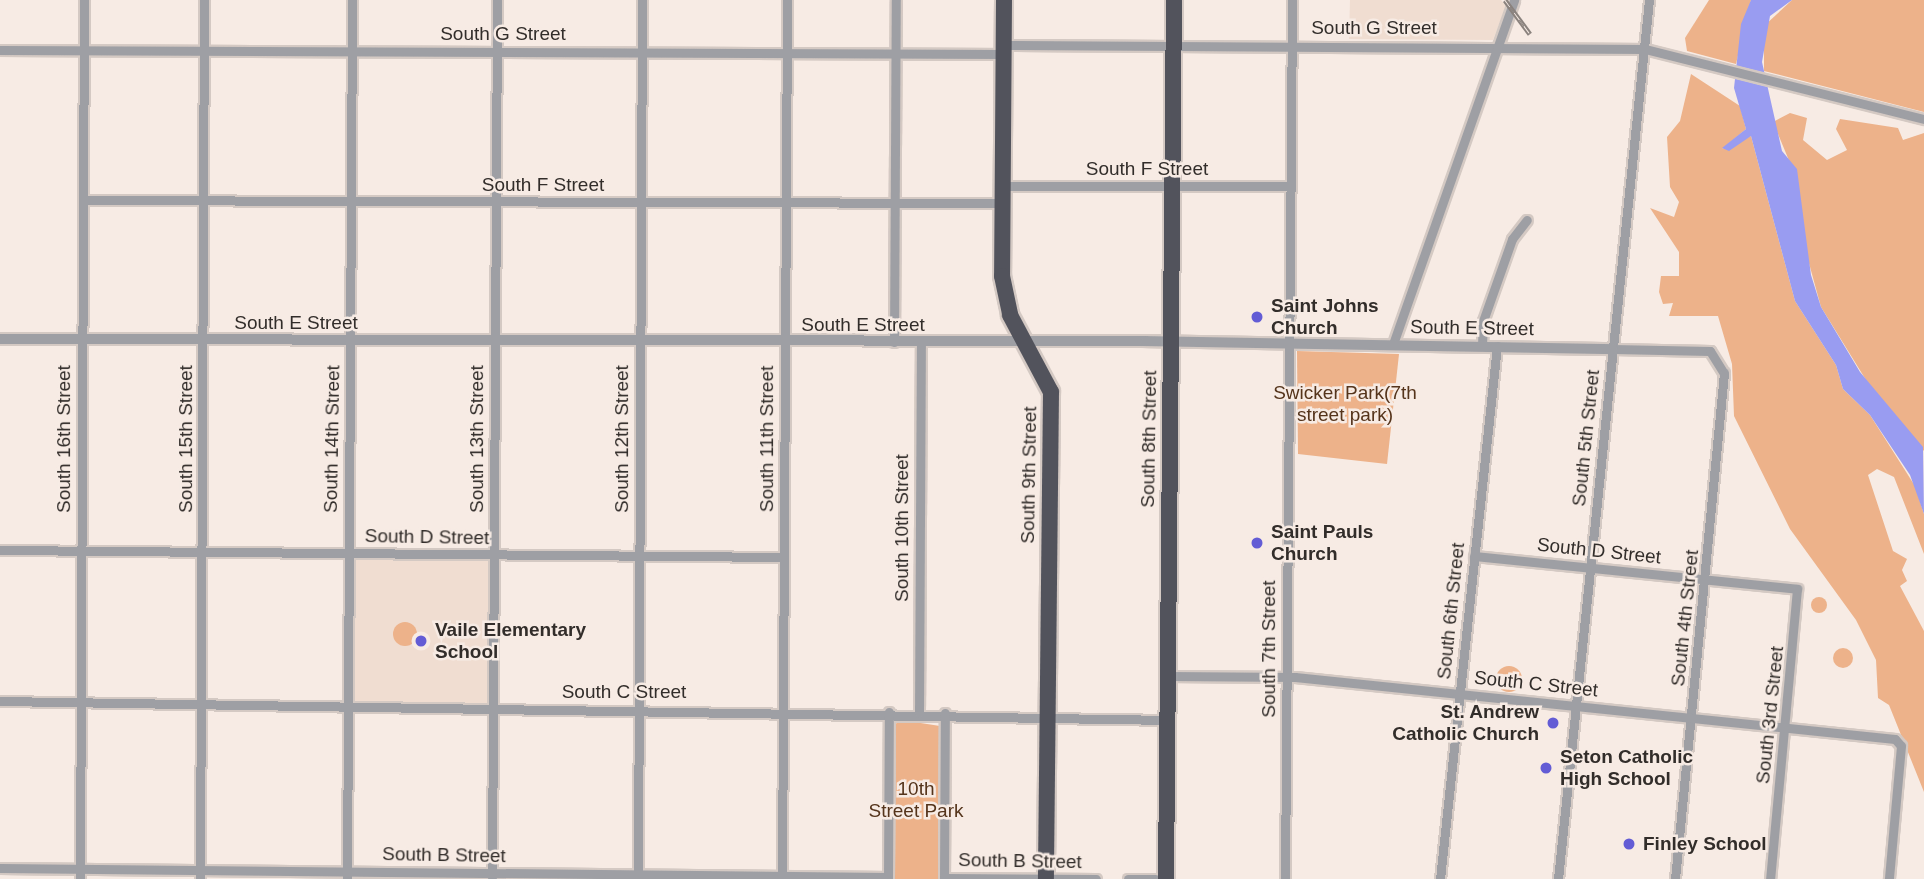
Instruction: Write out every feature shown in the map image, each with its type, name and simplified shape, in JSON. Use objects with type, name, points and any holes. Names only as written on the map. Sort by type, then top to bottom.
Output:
[{"type":"highway","name":"South 9th Street","points":[[1004,0],[1004,290],[1051,392],[1046,879]]},
{"type":"highway","name":"South 8th Street","points":[[1166,879],[1174,0]]},
{"type":"street","name":"South 16th Street","points":[[80,874],[84,0]]},
{"type":"street","name":"South 15th Street","points":[[200,875],[204,0]]},
{"type":"street","name":"South 14th Street","points":[[347,875],[352,0]]},
{"type":"street","name":"South 13th Street","points":[[492,876],[497,0]]},
{"type":"street","name":"South 12th Street","points":[[638,877],[642,0]]},
{"type":"street","name":"South 11th Street","points":[[782,877],[787,0]]},
{"type":"street","points":[[894,342],[896,0]]},
{"type":"street","name":"South 7th Street","points":[[1285,879],[1292,0]]},
{"type":"street","points":[[1393,344],[1514,0]]},
{"type":"street","name":"South 5th Street","points":[[1558,879],[1649,0]]},
{"type":"street","name":"South G Street","points":[[0,51],[895,52],[1292,45],[1645,49],[1924,119]]},
{"type":"street","name":"South F Street","points":[[1004,186],[1290,186]]},
{"type":"street","name":"South F Street","points":[[83,200],[1004,204]]},
{"type":"street","points":[[1482,345],[1483,321],[1512,239],[1527,220]]},
{"type":"street","name":"South E Street","points":[[0,339],[1482,345],[1710,351],[1721,360]]},
{"type":"street","name":"South 10th Street","points":[[919,713],[921,343]]},
{"type":"street","name":"South 6th Street","points":[[1440,879],[1497,346]]},
{"type":"street","name":"South 4th Street","points":[[1675,879],[1725,394],[1721,360]]},
{"type":"street","name":"South D Street","points":[[0,550],[783,557]]},
{"type":"street","name":"South D Street","points":[[1474,556],[1763,584]]},
{"type":"street","name":"South 3rd Street","points":[[1763,584],[1800,594],[1770,879]]},
{"type":"street","name":"South C Street","points":[[1168,676],[1287,677],[1787,727],[1899,742],[1889,879]]},
{"type":"street","name":"South C Street","points":[[0,701],[783,710],[1167,719]]},
{"type":"street","points":[[888,878],[889,712]]},
{"type":"street","points":[[944,878],[945,713]]},
{"type":"street","name":"South B Street","points":[[0,868],[80,874],[200,875],[273,871],[347,875],[563,874],[888,878]]},
{"type":"street","name":"South B Street","points":[[944,878],[1096,879]]},
{"type":"street","points":[[1128,879],[1155,879]]},
{"type":"shaded area","points":[[1350,0],[1501,0],[1506,6],[1493,40],[1349,39]]},
{"type":"shaded area","name":"Vaile Elementary School","points":[[349,553],[494,556],[491,709],[346,706]]},
{"type":"green space","points":[[1709,0],[1751,0],[1736,64],[1687,51],[1685,38]]},
{"type":"green space","points":[[1792,0],[1924,0],[1924,112],[1764,71],[1764,26]]},
{"type":"green space","points":[[1691,74],[1740,106],[1746,129],[1722,149],[1751,136],[1795,301],[1836,365],[1843,389],[1870,415],[1915,486],[1924,514],[1924,554],[1894,477],[1877,469],[1868,475],[1893,551],[1907,559],[1902,570],[1907,581],[1900,586],[1924,631],[1924,792],[1889,705],[1878,698],[1876,660],[1856,620],[1790,529],[1734,416],[1732,364],[1718,316],[1669,316],[1673,303],[1663,304],[1659,292],[1661,276],[1679,276],[1679,252],[1650,208],[1674,217],[1679,202],[1670,187],[1667,137],[1680,121]]},
{"type":"green space","points":[[1790,113],[1807,118],[1803,140],[1827,160],[1847,150],[1836,129],[1840,119],[1898,128],[1903,140],[1924,133],[1924,451],[1874,393],[1821,307],[1804,245],[1795,175],[1773,122]]},
{"type":"green space","name":"Swicker Park(7th street park)","points":[[1297,351],[1399,354],[1387,464],[1298,454]]},
{"type":"green space","points":[[1819,597],[1825,599],[1825,611],[1819,613],[1813,611],[1811,605],[1813,599]]},
{"type":"green space","points":[[405,622],[413,626],[417,634],[413,642],[405,646],[397,642],[393,634],[397,626]]},
{"type":"green space","points":[[1843,648],[1850,651],[1853,658],[1850,665],[1843,668],[1836,665],[1833,658],[1836,651]]},
{"type":"green space","points":[[1509,666],[1518,670],[1522,679],[1518,688],[1509,692],[1500,688],[1496,679],[1500,670]]},
{"type":"green space","name":"10th Street Park","points":[[901,720],[940,726],[940,879],[893,879],[894,725]]},
{"type":"water","points":[[1751,0],[1792,0],[1770,16],[1762,62],[1782,151],[1797,169],[1811,275],[1821,307],[1860,372],[1923,447],[1924,514],[1910,475],[1870,415],[1843,389],[1836,365],[1795,301],[1751,136],[1729,151],[1722,148],[1746,129],[1734,88],[1741,24]]},
{"type":"railway","points":[[1505,0],[1530,34]]},
{"type":"place","name":"Saint Johns Church","points":[[1257,317]]},
{"type":"place","name":"Saint Pauls Church","points":[[1257,543]]},
{"type":"place","name":"Vaile Elementary School","points":[[421,641]]},
{"type":"place","name":"St. Andrew Catholic Church","points":[[1553,723]]},
{"type":"place","name":"Seton Catholic High School","points":[[1546,768]]},
{"type":"place","name":"Finley School","points":[[1629,844]]}]
